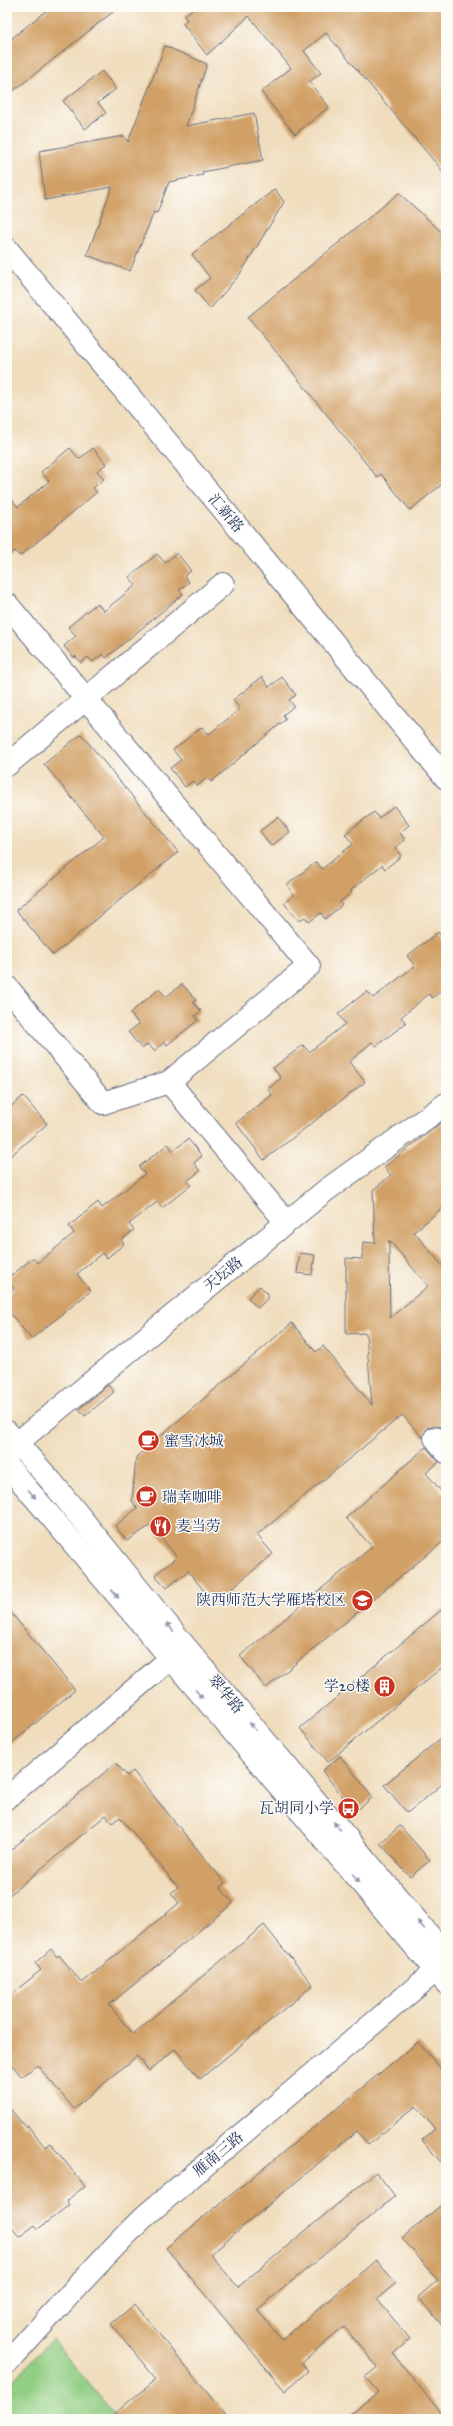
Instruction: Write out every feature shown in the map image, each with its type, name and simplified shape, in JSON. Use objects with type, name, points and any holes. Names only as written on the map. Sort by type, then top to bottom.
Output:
[{"type":"street","name":"汇新路","points":[[7,249],[446,778]]},
{"type":"street","points":[[7,765],[223,584]]},
{"type":"street","points":[[7,604],[309,966],[169,1082],[103,1103],[7,987]]},
{"type":"street","points":[[169,1082],[286,1222]]},
{"type":"street","name":"天坛路","points":[[10,1443],[325,1191],[446,1104]]},
{"type":"street","name":"翠华路","points":[[10,1443],[51,1481],[443,1968]]},
{"type":"street","name":"翠华路","points":[[7,1464],[170,1659],[443,1968]]},
{"type":"street","points":[[7,1798],[170,1659]]},
{"type":"street","name":"雁南三路","points":[[7,2363],[80,2286],[111,2249],[146,2215],[443,1968]]},
{"type":"green space","points":[[52,2339],[118,2419],[7,2419],[7,2388]]},
{"type":"building","points":[[51,7],[119,7],[7,96],[7,42]]},
{"type":"building","points":[[195,7],[446,7],[446,175],[326,33],[304,51],[321,73],[309,82],[329,107],[295,134],[261,92],[291,68],[249,16],[207,55],[183,24],[187,20],[184,16]]},
{"type":"building","points":[[165,46],[207,64],[186,126],[254,113],[263,160],[202,172],[203,175],[169,182],[157,213],[154,212],[130,271],[87,255],[112,187],[45,200],[39,151],[124,136],[128,142]]},
{"type":"building","points":[[102,71],[116,89],[98,103],[106,113],[85,129],[63,101]]},
{"type":"building","points":[[275,189],[284,202],[240,274],[210,309],[195,290],[210,278],[192,254]]},
{"type":"building","points":[[399,193],[446,236],[446,481],[410,510],[381,474],[377,477],[248,317]]},
{"type":"building","points":[[70,448],[79,459],[93,448],[106,464],[97,471],[104,479],[93,488],[97,492],[20,556],[15,551],[7,558],[7,494],[18,507],[49,481],[41,472]]},
{"type":"building","points":[[177,553],[191,571],[184,576],[189,582],[179,590],[183,594],[106,658],[103,654],[92,662],[88,657],[81,663],[75,656],[74,658],[64,646],[76,636],[68,627],[97,603],[104,611],[136,585],[129,577],[157,554],[165,563]]},
{"type":"building","points":[[262,677],[269,687],[282,677],[296,695],[289,700],[294,706],[283,715],[286,719],[211,782],[207,778],[197,786],[193,781],[185,787],[170,768],[181,760],[173,750],[202,727],[209,734],[240,709],[233,700]]},
{"type":"building","points":[[81,734],[178,852],[53,955],[16,910],[104,837],[44,764]]},
{"type":"building","points":[[394,806],[409,825],[400,833],[405,840],[395,848],[401,856],[385,869],[382,865],[351,890],[352,892],[340,902],[342,905],[325,919],[321,913],[309,922],[305,917],[299,921],[284,903],[294,895],[287,885],[316,862],[322,869],[353,844],[345,834],[374,812],[379,818]]},
{"type":"building","points":[[278,817],[290,832],[271,846],[260,831]]},
{"type":"building","points":[[438,932],[446,942],[446,987],[432,998],[429,994],[401,1017],[406,1023],[376,1046],[372,1042],[349,1062],[365,1082],[264,1160],[236,1123],[272,1095],[268,1089],[281,1078],[273,1068],[303,1045],[309,1052],[345,1024],[338,1014],[367,991],[373,998],[415,966],[407,956]]},
{"type":"building","points":[[182,984],[196,1000],[193,1002],[201,1011],[195,1016],[198,1020],[167,1045],[165,1042],[154,1051],[148,1044],[142,1049],[128,1032],[139,1024],[130,1013],[159,989],[166,997]]},
{"type":"building","points":[[23,1096],[47,1124],[7,1159],[7,1110]]},
{"type":"building","points":[[446,1119],[446,1205],[414,1232],[446,1270],[446,1432],[440,1427],[433,1426],[427,1428],[423,1438],[402,1415],[257,1535],[273,1554],[214,1603],[188,1571],[167,1588],[155,1575],[177,1557],[151,1525],[127,1541],[115,1526],[137,1508],[132,1501],[136,1457],[292,1323],[316,1352],[323,1346],[372,1405],[366,1333],[346,1334],[346,1258],[362,1259],[363,1242],[375,1243],[373,1190],[391,1175],[384,1167]],"holes":[[[389,1240],[428,1286],[390,1318]]]},
{"type":"building","points":[[188,1139],[202,1156],[194,1163],[200,1171],[187,1181],[191,1185],[162,1208],[157,1202],[129,1224],[134,1230],[121,1240],[124,1244],[107,1258],[102,1253],[77,1274],[91,1291],[31,1339],[7,1309],[7,1295],[14,1289],[7,1279],[33,1258],[38,1263],[74,1233],[69,1226],[98,1202],[102,1208],[145,1174],[139,1167],[168,1144],[173,1151]]},
{"type":"building","points":[[300,1253],[315,1255],[312,1275],[297,1273]]},
{"type":"building","points":[[260,1286],[267,1293],[267,1299],[258,1308],[248,1298]]},
{"type":"building","points":[[108,1385],[114,1392],[85,1416],[79,1409]]},
{"type":"building","points":[[426,1447],[439,1462],[426,1473],[446,1497],[446,1539],[266,1688],[240,1656],[372,1547],[346,1518]]},
{"type":"building","name":"学20楼","points":[[446,1606],[446,1664],[328,1762],[300,1728]]},
{"type":"building","points":[[7,1608],[75,1690],[7,1747]]},
{"type":"building","points":[[446,1734],[446,1781],[407,1813],[384,1785]]},
{"type":"building","points":[[340,1756],[373,1797],[355,1812],[322,1771]]},
{"type":"building","points":[[116,1763],[127,1776],[133,1771],[225,1883],[220,1887],[233,1903],[109,2005],[133,2034],[264,1925],[313,1985],[200,2079],[175,2049],[149,2071],[137,2056],[74,2109],[37,2065],[22,2077],[7,2059],[7,1998],[41,1970],[35,1963],[51,1949],[57,1957],[59,1955],[82,1983],[179,1903],[171,1893],[178,1887],[120,1817],[112,1823],[106,1815],[7,1897],[7,1853]]},
{"type":"building","points":[[400,1826],[430,1860],[410,1877],[380,1843]]},
{"type":"building","points":[[418,2042],[446,2075],[446,2168],[422,2140],[435,2129],[416,2106],[368,2145],[357,2131],[210,2254],[238,2287],[376,2172],[395,2196],[257,2310],[282,2340],[376,2260],[396,2283],[377,2299],[410,2339],[393,2354],[446,2419],[344,2419],[378,2392],[365,2377],[378,2367],[344,2327],[302,2363],[308,2371],[285,2391],[166,2248]]},
{"type":"building","points":[[7,2105],[25,2127],[27,2125],[45,2147],[50,2143],[85,2186],[66,2201],[69,2205],[38,2229],[35,2225],[19,2237],[7,2221]]},
{"type":"building","points":[[446,2201],[446,2330],[418,2297],[438,2280],[402,2238]]},
{"type":"building","points":[[135,2304],[229,2419],[108,2419],[156,2379],[111,2324]]},
{"type":"place","name":"蜜雪冰城","points":[[148,1441]]},
{"type":"place","name":"瑞幸咖啡","points":[[146,1497]]},
{"type":"place","name":"麦当劳","points":[[160,1526]]},
{"type":"place","name":"陕西师范大学雁塔校区","points":[[362,1600]]},
{"type":"place","name":"学20楼","points":[[385,1686]]},
{"type":"place","name":"瓦胡同小学","points":[[349,1808]]}]
